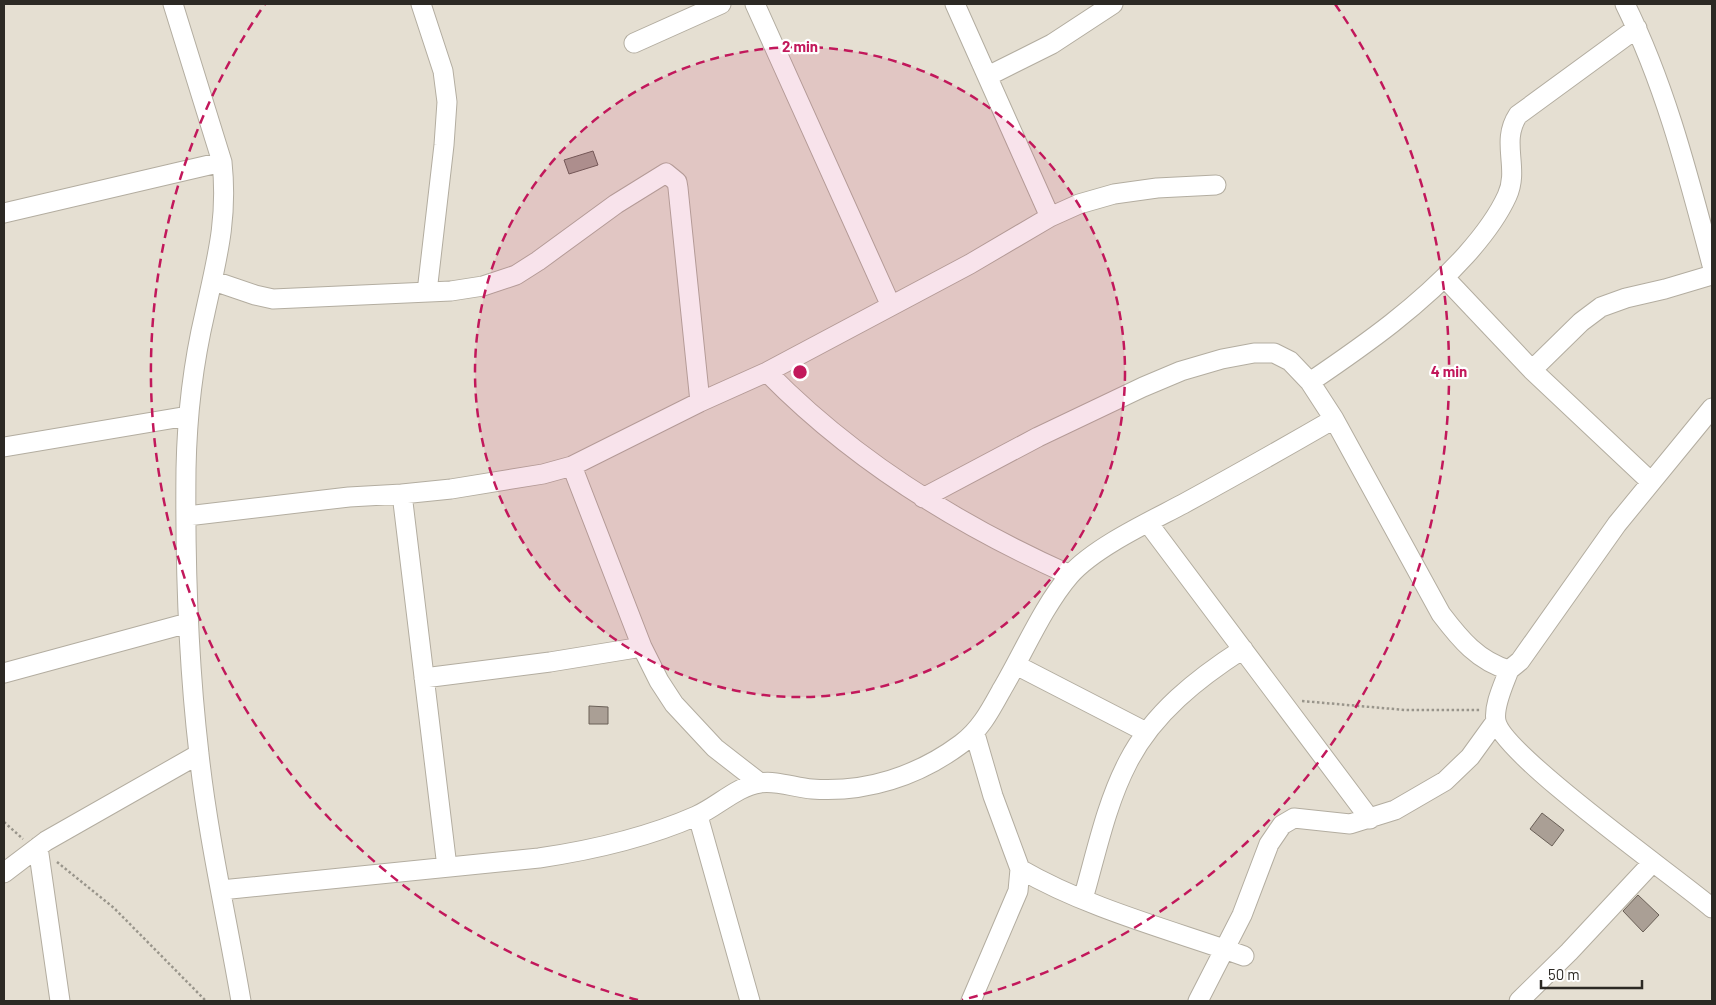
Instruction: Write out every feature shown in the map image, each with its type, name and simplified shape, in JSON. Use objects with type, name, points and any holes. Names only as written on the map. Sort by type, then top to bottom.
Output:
[{"type":"street","points":[[172,4],[222,162],[225,211],[214,281],[205,312],[188,416],[188,623],[198,754],[241,1001]]},
{"type":"street","points":[[421,4],[443,71],[447,102],[444,145],[427,292]]},
{"type":"street","points":[[634,43],[721,4]]},
{"type":"street","points":[[755,4],[891,306]]},
{"type":"street","points":[[955,4],[1050,217]]},
{"type":"street","points":[[988,76],[1052,44],[1113,4]]},
{"type":"street","points":[[1625,4],[1666,101],[1690,178],[1712,264]]},
{"type":"street","points":[[1310,382],[1400,319],[1445,278],[1496,218],[1507,196],[1512,182],[1509,135],[1518,115],[1636,28]]},
{"type":"street","points":[[4,213],[222,162]]},
{"type":"street","points":[[214,281],[255,296],[274,299],[427,292],[483,286],[516,274],[538,261],[616,204],[666,174],[677,182],[678,188],[700,402]]},
{"type":"street","points":[[187,516],[340,498],[402,494],[518,478],[572,466],[700,402],[767,372],[970,264],[1050,217],[1079,204],[1114,194],[1157,188],[1216,185]]},
{"type":"street","points":[[1532,370],[1581,322],[1601,307],[1626,298],[1712,275]]},
{"type":"street","points":[[1445,278],[1532,370],[1651,482]]},
{"type":"street","points":[[924,498],[1038,437],[1143,386],[1181,371],[1222,359],[1254,353],[1274,353],[1290,362],[1310,382],[1334,419],[1441,614],[1460,639],[1483,659],[1509,670]]},
{"type":"street","points":[[767,372],[795,401],[834,435],[924,498],[1000,542],[1070,575]]},
{"type":"street","points":[[1198,1001],[1242,915],[1268,844],[1282,825],[1294,818],[1335,824],[1350,824],[1370,819],[1410,803],[1445,781],[1470,758],[1497,715],[1509,670],[1520,661],[1611,532],[1712,408]]},
{"type":"street","points":[[4,447],[188,416]]},
{"type":"street","points":[[221,890],[539,858],[588,850],[645,835],[698,816],[745,788],[760,783],[830,790],[880,784],[905,775],[942,756],[975,734],[1047,610],[1070,575],[1090,558],[1148,522],[1334,419]]},
{"type":"street","points":[[572,466],[642,647],[659,681],[674,704],[715,748],[760,783]]},
{"type":"street","points":[[402,494],[446,867]]},
{"type":"street","points":[[1148,522],[1278,699],[1370,819]]},
{"type":"street","points":[[4,673],[188,623]]},
{"type":"street","points":[[424,678],[550,662],[642,647]]},
{"type":"street","points":[[1083,899],[1110,804],[1128,762],[1146,732],[1180,695],[1209,671],[1243,649]]},
{"type":"street","points":[[1016,665],[1146,732]]},
{"type":"street","points":[[1497,715],[1503,735],[1539,770],[1712,908]]},
{"type":"street","points":[[971,1001],[1018,891],[1020,869],[993,796],[975,734]]},
{"type":"street","points":[[4,873],[38,847],[198,754]]},
{"type":"street","points":[[698,816],[750,1001]]},
{"type":"street","points":[[38,847],[60,1001]]},
{"type":"street","points":[[1519,1001],[1569,952],[1653,862]]},
{"type":"street","points":[[1020,869],[1043,882],[1083,899],[1244,956]]},
{"type":"path","points":[[1278,699],[1405,710],[1497,715]]},
{"type":"path","points":[[4,822],[114,908],[206,1001]]},
{"type":"building","points":[[593,151],[598,165],[569,174],[564,160]]},
{"type":"building","points":[[589,706],[608,707],[608,724],[589,724]]},
{"type":"building","points":[[1542,813],[1564,830],[1552,846],[1530,829]]},
{"type":"building","points":[[1638,895],[1659,915],[1643,932],[1623,911]]}]
